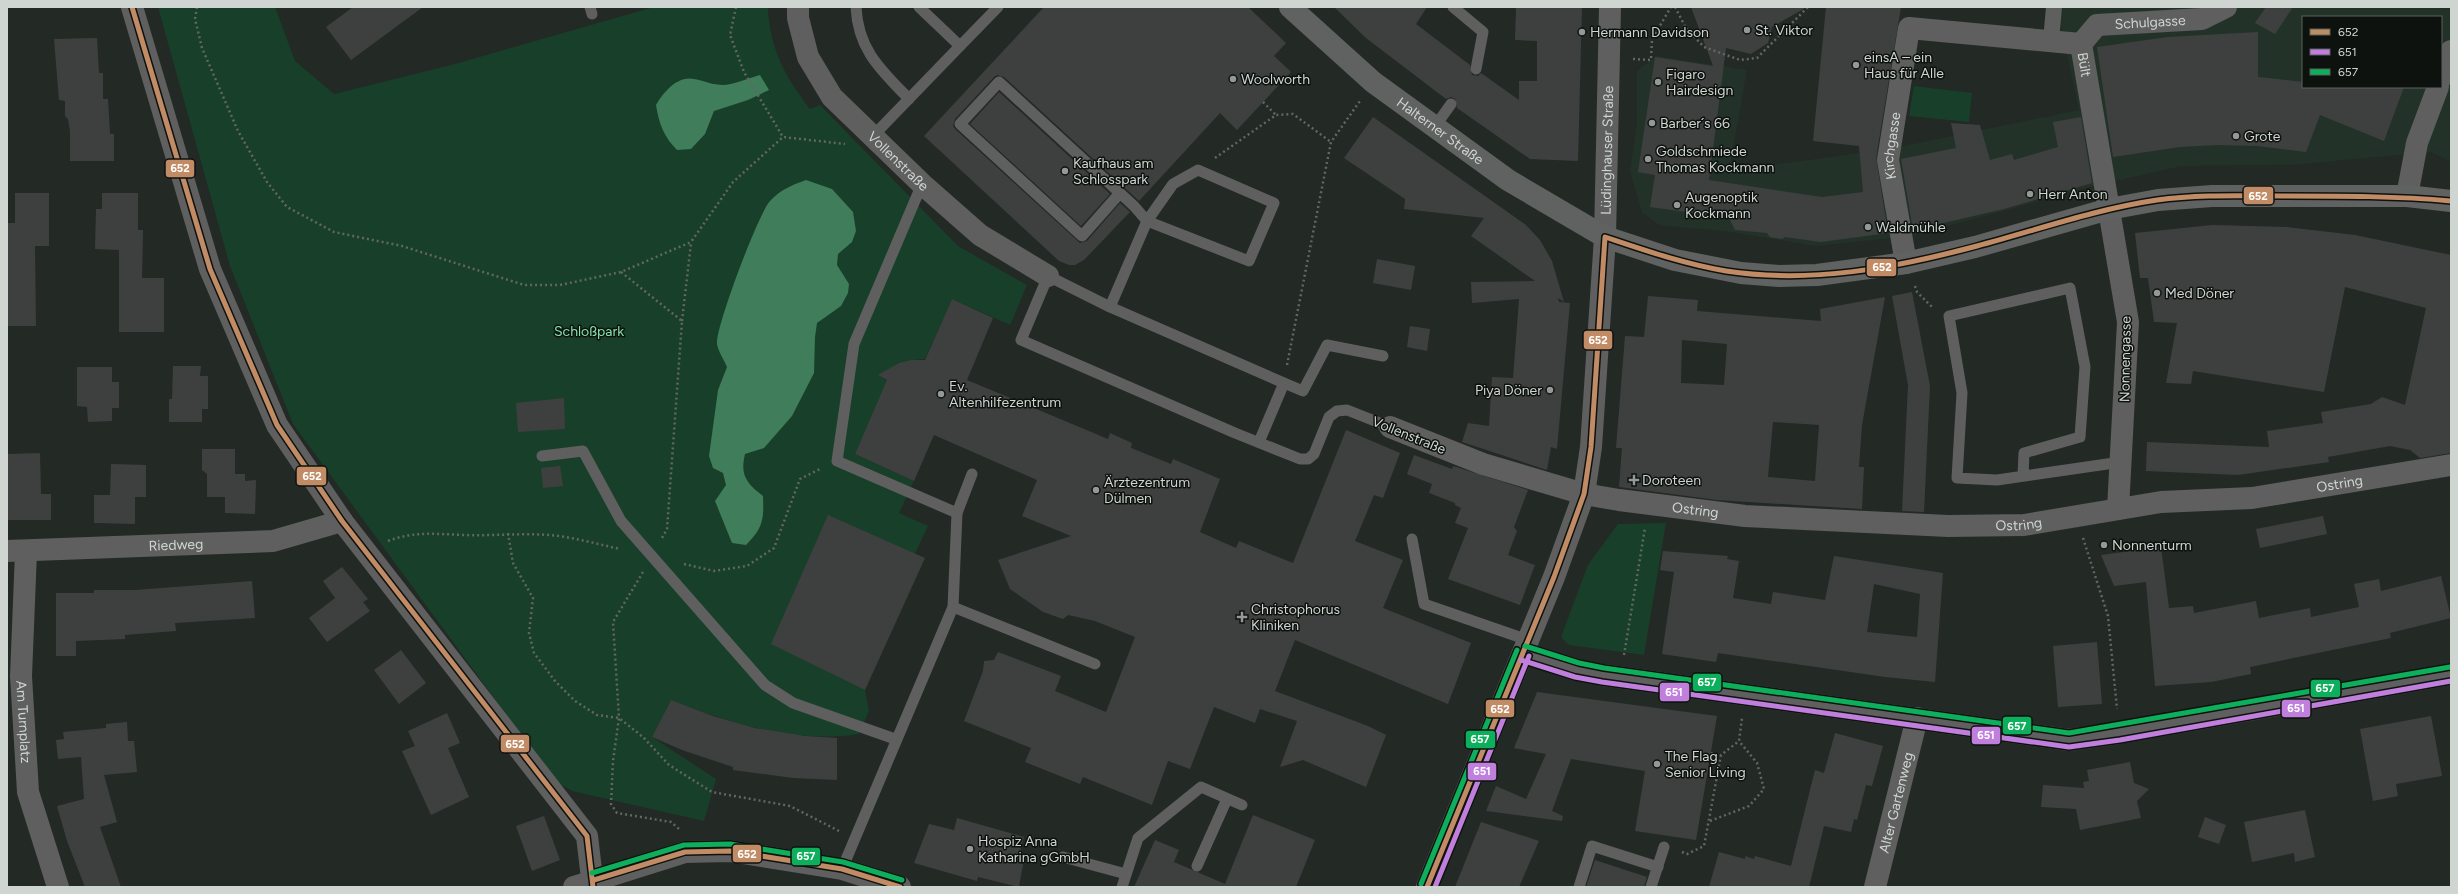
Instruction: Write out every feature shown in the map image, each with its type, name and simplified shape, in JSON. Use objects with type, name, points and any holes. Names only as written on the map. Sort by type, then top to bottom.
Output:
[{"type":"main road","name":"Halterner Straße","points":[[1290,7],[1373,82],[1434,128],[1508,180],[1605,237],[1675,260],[1756,275],[1817,275],[1906,263],[1975,247],[2109,209],[2158,200],[2212,196],[2407,196],[2451,201]]},
{"type":"street","points":[[132,7],[210,269],[277,425],[342,521],[587,836],[594,883]]},
{"type":"street","name":"Vollenstraße","points":[[798,7],[798,18],[808,57],[832,97],[878,143],[980,235],[1048,276]]},
{"type":"street","name":"Lüdinghauser Straße","points":[[1427,887],[1526,647],[1584,494],[1591,447],[1605,237],[1610,7]]},
{"type":"street","points":[[2051,41],[2054,7]]},
{"type":"street","name":"Schulgasse","points":[[2080,44],[2097,25],[2202,19],[2226,7]]},
{"type":"street","name":"Bült","points":[[1909,28],[1931,22],[2051,41],[2080,44],[2109,209]]},
{"type":"street","name":"Kirchgasse","points":[[1906,263],[1888,160],[1909,28]]},
{"type":"street","points":[[2442,75],[2451,51]]},
{"type":"street","points":[[2407,196],[2417,143],[2438,88]]},
{"type":"street","name":"Nonnengasse","points":[[2109,209],[2128,322],[2118,509]]},
{"type":"street","name":"Vollenstraße","points":[[1390,427],[1483,464],[1584,494]]},
{"type":"street","name":"Ostring","points":[[1584,494],[1745,516],[1948,526],[2024,526],[2161,502],[2252,498],[2451,465]]},
{"type":"street","name":"Riedweg","points":[[16,551],[273,542],[342,521]]},
{"type":"street","name":"Am Turnplatz","points":[[16,551],[21,676],[28,792],[58,887]]},
{"type":"street","points":[[1526,647],[1577,670],[2069,740],[2119,733],[2451,674]]},
{"type":"street","name":"Alter Gartenweg","points":[[1875,887],[1917,718]]},
{"type":"street","points":[[574,887],[594,883],[686,852],[730,851],[842,869],[900,887]]},
{"type":"lane","points":[[856,7],[857,27],[872,60],[909,99]]},
{"type":"lane","points":[[919,7],[960,46]]},
{"type":"lane","points":[[878,143],[909,99],[998,7]]},
{"type":"lane","points":[[1453,7],[1483,32],[1476,69]]},
{"type":"lane","points":[[1110,307],[1146,221],[1173,184],[1198,170],[1274,203],[1249,261],[1146,221],[1120,193],[999,82],[960,124],[1082,236],[1120,193]]},
{"type":"lane","points":[[1434,128],[1451,104]]},
{"type":"lane","points":[[922,184],[854,344],[837,461],[957,513]]},
{"type":"lane","points":[[1284,383],[1259,442],[1021,340],[1048,276],[1110,307],[1303,391],[1327,345],[1383,356]]},
{"type":"lane","points":[[2023,476],[2024,453],[2080,437],[2085,366],[2070,288],[1949,316],[1962,392],[1957,478],[1997,480],[2121,462]]},
{"type":"lane","name":"Vollenstraße","points":[[1259,442],[1300,458],[1308,459],[1314,454],[1329,417],[1337,411],[1347,410],[1390,427]]},
{"type":"lane","points":[[542,456],[583,451],[621,521],[765,685],[793,702],[895,739]]},
{"type":"lane","points":[[842,869],[895,739],[953,607],[957,513],[972,474]]},
{"type":"lane","points":[[1412,539],[1424,604],[1526,647]]},
{"type":"lane","points":[[953,607],[1095,664]]},
{"type":"lane","points":[[1122,887],[1138,838],[1200,787],[1242,805]]},
{"type":"lane","points":[[1197,866],[1227,799]]},
{"type":"lane","points":[[1579,887],[1592,846],[1658,867]]},
{"type":"lane","points":[[1651,887],[1664,848]]},
{"type":"lane","points":[[1063,857],[1126,874]]},
{"type":"path","points":[[197,7],[195,19],[202,48],[238,131],[267,182],[287,207],[334,232],[402,246],[524,285],[560,285],[621,272],[691,242]]},
{"type":"path","points":[[736,7],[730,34],[744,72],[761,103],[783,137]]},
{"type":"path","points":[[1610,59],[1651,60],[1652,40],[1671,7]]},
{"type":"path","points":[[1675,7],[1686,28],[1704,47],[1740,60],[1757,58],[1808,7]]},
{"type":"path","points":[[1284,383],[1331,142],[1373,82]]},
{"type":"path","points":[[1263,102],[1276,115]]},
{"type":"path","points":[[1198,170],[1276,115],[1293,114],[1331,142]]},
{"type":"path","points":[[682,321],[691,242],[733,182],[783,137],[878,143]]},
{"type":"path","points":[[1906,263],[1917,292],[1936,311],[1949,316]]},
{"type":"path","points":[[368,554],[381,544],[405,535],[426,533],[463,535],[508,533],[550,535],[714,571],[747,566],[774,548],[800,480],[837,461]]},
{"type":"path","points":[[1620,677],[1649,504]]},
{"type":"path","points":[[2077,517],[2108,616],[2119,733]]},
{"type":"path","points":[[508,533],[513,563],[533,598],[529,633],[534,653],[556,681],[575,701],[597,715],[619,718],[643,737],[669,765],[712,792],[790,806],[854,839]]},
{"type":"path","points":[[1664,848],[1687,854],[1704,846],[1710,821],[1721,755],[1739,741],[1745,695]]},
{"type":"path","points":[[1710,821],[1749,806],[1764,789],[1757,764],[1739,741]]},
{"type":"path","points":[[1711,753],[1721,755]]},
{"type":"shaded area","points":[[2060,7],[2451,7],[2451,162],[2431,152],[2291,165],[2181,166],[2098,185],[1911,236],[1815,246],[1731,232],[1659,225],[1642,212],[1630,171],[1637,123],[1637,71],[1656,56],[1747,70],[1729,171],[1889,149],[2079,110],[2059,17]]},
{"type":"shaded area","points":[[760,75],[769,90],[748,100],[714,111],[705,134],[691,149],[677,150],[665,135],[656,105],[662,95],[676,82],[688,78],[724,85]]},
{"type":"shaded area","points":[[806,180],[832,189],[853,212],[856,231],[852,242],[838,254],[837,265],[849,284],[848,293],[841,306],[817,323],[814,373],[792,416],[764,448],[745,454],[743,468],[744,473],[752,487],[763,496],[763,518],[756,534],[746,545],[732,543],[715,501],[726,485],[723,473],[713,468],[709,456],[718,390],[727,367],[717,344],[718,334],[738,272],[764,210],[770,201],[782,191]]},
{"type":"green space","name":"Schloßpark","points":[[158,7],[275,7],[295,61],[334,94],[455,64],[654,7],[768,7],[772,36],[780,62],[793,86],[810,109],[820,105],[958,246],[1027,285],[1010,325],[952,299],[925,359],[912,360],[896,365],[882,377],[887,381],[855,454],[914,481],[899,513],[928,526],[915,554],[772,644],[865,690],[869,711],[859,734],[810,736],[787,734],[739,724],[671,700],[652,737],[716,779],[704,821],[572,791],[555,781],[293,424],[230,266]]},
{"type":"green space","points":[[1914,86],[1972,93],[1969,122],[1909,116]]},
{"type":"green space","points":[[1666,523],[1644,655],[1569,645],[1561,637],[1588,565],[1618,524]]},
{"type":"building","points":[[353,7],[423,7],[351,60],[326,27]]},
{"type":"building","name":"Kaufhaus am Schlosspark","points":[[1044,7],[1248,7],[1286,43],[1274,56],[1291,72],[1237,130],[1220,113],[1139,201],[1004,77],[997,75],[994,77],[955,119],[953,126],[955,129],[1080,243],[1087,241],[1120,203],[1130,212],[1084,260],[1075,265],[1069,265],[1059,261],[924,136]]},
{"type":"building","points":[[1334,7],[1427,7],[1416,24],[1470,65],[1472,75],[1478,76],[1481,73],[1519,100],[1519,81],[1537,81],[1537,41],[1515,40],[1516,7],[1582,7],[1578,161],[1530,159],[1457,108],[1455,99],[1451,97],[1446,99],[1366,38]]},
{"type":"building","points":[[1691,7],[1807,7],[1772,27],[1768,43],[1751,54],[1726,48],[1709,180],[1822,197],[1863,192],[1859,146],[1813,141],[1826,7],[1901,7],[1876,158],[1888,233],[1821,242],[1785,237],[1782,239],[1770,237],[1767,233],[1735,230],[1729,218],[1650,207],[1655,175],[1638,172],[1655,57],[1713,66]]},
{"type":"building","points":[[2266,7],[2293,7],[2275,34],[2255,23]]},
{"type":"building","points":[[2258,32],[2258,77],[2302,82],[2302,88],[2404,88],[2384,141],[2320,115],[2306,152],[2257,146],[2218,145],[2180,147],[2113,157],[2097,47],[2168,37]]},
{"type":"building","points":[[97,38],[99,73],[103,73],[103,99],[108,99],[110,134],[114,134],[114,161],[70,161],[70,131],[68,119],[65,116],[65,101],[59,100],[54,39]]},
{"type":"building","points":[[999,92],[1110,194],[1081,226],[970,124]]},
{"type":"building","points":[[1373,117],[1526,225],[1540,240],[1552,261],[1564,302],[1558,298],[1559,302],[1570,303],[1557,449],[1551,447],[1547,470],[1462,442],[1468,423],[1489,426],[1492,377],[1513,378],[1519,299],[1472,303],[1471,282],[1535,281],[1471,236],[1484,218],[1404,209],[1405,199],[1344,158]]},
{"type":"building","points":[[2081,117],[2092,183],[2004,209],[1913,230],[1901,159],[1956,148],[1951,123],[1980,125],[1990,160],[2012,154],[2014,160],[2058,147],[2053,122]]},
{"type":"building","points":[[15,193],[49,193],[49,246],[35,246],[36,326],[7,326],[7,223],[15,223]]},
{"type":"building","points":[[102,193],[138,193],[138,230],[143,230],[142,278],[164,278],[164,332],[119,332],[119,250],[95,249],[96,209],[102,209]]},
{"type":"building","points":[[2212,225],[2286,227],[2355,235],[2451,255],[2451,453],[2420,458],[2410,450],[2390,446],[2328,457],[2329,462],[2238,475],[2146,471],[2147,442],[2269,447],[2267,431],[2323,423],[2321,412],[2371,404],[2382,397],[2405,405],[2426,308],[2345,287],[2324,392],[2193,371],[2191,384],[2166,383],[2177,323],[2154,322],[2148,278],[2140,278],[2135,233]]},
{"type":"building","points":[[1377,259],[1415,266],[1411,290],[1373,283]]},
{"type":"building","points":[[1912,292],[1930,386],[1924,512],[1902,511],[1908,385],[1892,296]]},
{"type":"building","points":[[1648,296],[1698,300],[1697,311],[1821,321],[1820,309],[1885,297],[1862,425],[1859,467],[1864,467],[1862,509],[1717,500],[1619,487],[1622,448],[1616,448],[1625,336],[1644,337]],"holes":[[[1682,340],[1727,344],[1724,385],[1681,383]],[[1773,422],[1819,425],[1815,481],[1768,477]]]},
{"type":"building","name":"Christophorus Kliniken","points":[[952,299],[993,318],[967,380],[1108,439],[1110,433],[1132,443],[1131,448],[1171,464],[1173,459],[1220,479],[1200,532],[1236,548],[1239,541],[1293,563],[1346,430],[1400,453],[1383,498],[1374,495],[1355,541],[1403,560],[1383,608],[1471,643],[1448,704],[1295,640],[1275,691],[1368,726],[1386,735],[1366,787],[1303,760],[1280,767],[1297,721],[1260,709],[1255,723],[1214,707],[1190,769],[1168,761],[1152,805],[1083,777],[1080,784],[1025,762],[1031,748],[964,721],[983,671],[984,661],[994,660],[998,652],[1061,676],[1055,691],[1106,712],[1135,637],[1095,621],[1068,615],[1063,619],[1043,612],[1010,589],[998,560],[1071,536],[1022,516],[1037,480],[934,435],[914,481],[855,454],[887,380],[878,375],[899,363],[911,360],[925,360]]},
{"type":"building","points":[[1410,326],[1430,329],[1427,351],[1407,347]]},
{"type":"building","points":[[173,366],[201,366],[200,376],[208,376],[208,409],[202,409],[202,422],[169,422],[169,399],[172,399]]},
{"type":"building","points":[[77,367],[112,367],[112,382],[119,382],[119,408],[112,408],[112,421],[88,422],[87,407],[77,406]]},
{"type":"building","points":[[564,398],[565,429],[518,432],[516,403]]},
{"type":"building","points":[[202,449],[235,449],[235,474],[245,474],[245,481],[256,480],[255,514],[225,513],[225,497],[207,497],[207,474],[202,470]]},
{"type":"building","points":[[40,453],[41,494],[51,494],[51,520],[7,520],[7,454]]},
{"type":"building","points":[[1414,455],[1452,469],[1453,466],[1528,490],[1514,527],[1517,531],[1508,555],[1535,565],[1520,605],[1448,579],[1468,528],[1455,523],[1461,508],[1455,505],[1455,503],[1429,493],[1432,484],[1407,474]]},
{"type":"building","points":[[111,464],[146,465],[146,497],[135,497],[135,524],[94,523],[94,495],[110,495]]},
{"type":"building","points":[[560,466],[563,486],[543,488],[541,468]]},
{"type":"building","points":[[828,515],[925,558],[865,690],[771,644]]},
{"type":"building","points":[[2323,516],[2327,534],[2260,548],[2256,529]]},
{"type":"building","points":[[2161,547],[2169,608],[2193,606],[2194,613],[2256,601],[2259,618],[2310,608],[2311,617],[2359,607],[2354,584],[2379,579],[2381,591],[2441,576],[2451,618],[2390,633],[2391,638],[2250,667],[2251,674],[2211,682],[2155,686],[2146,582],[2114,586],[2101,555]]},
{"type":"building","points":[[1663,551],[1728,556],[1727,559],[1739,561],[1733,598],[1771,604],[1773,592],[1825,600],[1834,556],[1943,573],[1935,682],[1885,677],[1718,653],[1716,662],[1662,654],[1674,572],[1660,570]],"holes":[[[1874,584],[1920,594],[1917,637],[1867,632]]]},
{"type":"building","points":[[342,567],[368,599],[363,602],[370,611],[327,642],[309,618],[335,598],[323,581]]},
{"type":"building","points":[[252,581],[255,618],[175,623],[176,631],[125,635],[125,639],[76,641],[76,656],[56,656],[56,593],[94,593],[94,590],[136,590]]},
{"type":"building","points":[[2097,642],[2102,704],[2058,707],[2053,646]]},
{"type":"building","points":[[401,650],[426,683],[399,704],[374,670]]},
{"type":"building","name":"The Flag Senior Living","points":[[1537,692],[1717,716],[1696,840],[1635,831],[1645,771],[1571,759],[1552,811],[1563,816],[1562,821],[1486,811],[1496,786],[1526,799],[1546,754],[1514,748]]},
{"type":"building","points":[[671,700],[713,716],[755,728],[805,736],[837,738],[837,780],[793,778],[733,770],[733,767],[682,750],[652,737]]},
{"type":"building","points":[[447,713],[460,743],[448,748],[469,797],[431,815],[402,751],[415,746],[408,731]]},
{"type":"building","points":[[2431,716],[2442,776],[2396,784],[2398,796],[2373,801],[2360,729]]},
{"type":"building","points":[[127,722],[128,741],[134,741],[137,772],[104,775],[117,822],[100,827],[121,887],[85,887],[67,841],[57,806],[84,799],[81,757],[58,759],[56,740],[64,739],[63,732],[106,728],[106,724]]},
{"type":"building","points":[[1835,733],[1883,746],[1872,786],[1866,785],[1857,820],[1854,819],[1851,832],[1824,826],[1809,887],[1709,887],[1719,852],[1745,859],[1745,856],[1754,859],[1755,856],[1791,866],[1815,770],[1824,773]]},
{"type":"building","points":[[2130,762],[2134,783],[2149,789],[2137,801],[2141,818],[2080,830],[2076,809],[2041,807],[2043,785],[2084,788],[2083,782],[2089,781],[2087,770]]},
{"type":"building","points":[[2305,810],[2315,857],[2295,862],[2294,853],[2252,862],[2244,822]]},
{"type":"building","points":[[1253,815],[1315,840],[1296,887],[1134,887],[1155,840],[1179,850],[1174,862],[1225,884]]},
{"type":"building","points":[[544,816],[560,860],[532,871],[516,826]]},
{"type":"building","points":[[2205,817],[2226,825],[2219,844],[2198,837]]},
{"type":"building","name":"Hospiz Anna Katharina gGmbH","points":[[957,818],[1024,837],[1017,862],[1023,864],[1019,887],[978,877],[977,881],[914,863],[929,824],[954,830]]},
{"type":"building","points":[[1481,822],[1539,841],[1519,887],[1455,887]]},
{"type":"building","points":[[1595,860],[1647,877],[1644,887],[1586,887]]},
{"type":"transit line","name":"652","points":[[132,7],[210,269],[277,425],[342,521],[587,836],[593,887]]},
{"type":"transit line","name":"652","points":[[1427,887],[1554,577],[1584,494],[1591,447],[1605,237],[1680,261],[1726,271],[1758,275],[1821,275],[1853,272],[1915,261],[1977,246],[2067,220],[2112,209],[2173,198],[2222,196],[2349,196],[2451,201]]},
{"type":"transit line","name":"657","points":[[1525,646],[1579,663],[1604,668],[2069,733],[2450,667]]},
{"type":"transit line","name":"657","points":[[1421,884],[1517,650]]},
{"type":"transit line","name":"651","points":[[1435,887],[1529,656]]},
{"type":"transit line","name":"651","points":[[1521,660],[1575,677],[1602,682],[2069,747],[2120,740],[2451,681]]},
{"type":"transit line","name":"657","points":[[592,873],[684,845],[730,844],[843,862],[902,880]]},
{"type":"transit line","name":"652","points":[[594,880],[685,852],[730,851],[842,869],[900,887]]},
{"type":"place","name":"St. Viktor","points":[[1747,30]]},
{"type":"place","name":"Hermann Davidson","points":[[1582,32]]},
{"type":"place","name":"einsA – ein Haus für Alle","points":[[1856,65]]},
{"type":"place","name":"Woolworth","points":[[1233,79]]},
{"type":"place","name":"Figaro Hairdesign","points":[[1658,82]]},
{"type":"place","name":"Barber´s 66","points":[[1652,123]]},
{"type":"place","name":"Grote","points":[[2236,136]]},
{"type":"place","name":"Goldschmiede Thomas Kockmann","points":[[1648,159]]},
{"type":"place","name":"Kaufhaus am Schlosspark","points":[[1065,171]]},
{"type":"place","name":"Herr Anton","points":[[2030,194]]},
{"type":"place","name":"Augenoptik Kockmann","points":[[1677,205]]},
{"type":"place","name":"Waldmühle","points":[[1868,227]]},
{"type":"place","name":"Med Döner","points":[[2157,293]]},
{"type":"place","name":"Piya Döner","points":[[1550,390]]},
{"type":"place","name":"Ev. Altenhilfezentrum","points":[[941,394]]},
{"type":"place","name":"Doroteen","points":[[1634,480]]},
{"type":"place","name":"Ärztezentrum Dülmen","points":[[1096,490]]},
{"type":"place","name":"Nonnenturm","points":[[2104,545]]},
{"type":"place","name":"Christophorus Kliniken","points":[[1242,617]]},
{"type":"place","name":"The Flag Senior Living","points":[[1657,764]]},
{"type":"place","name":"Hospiz Anna Katharina gGmbH","points":[[970,849]]}]
